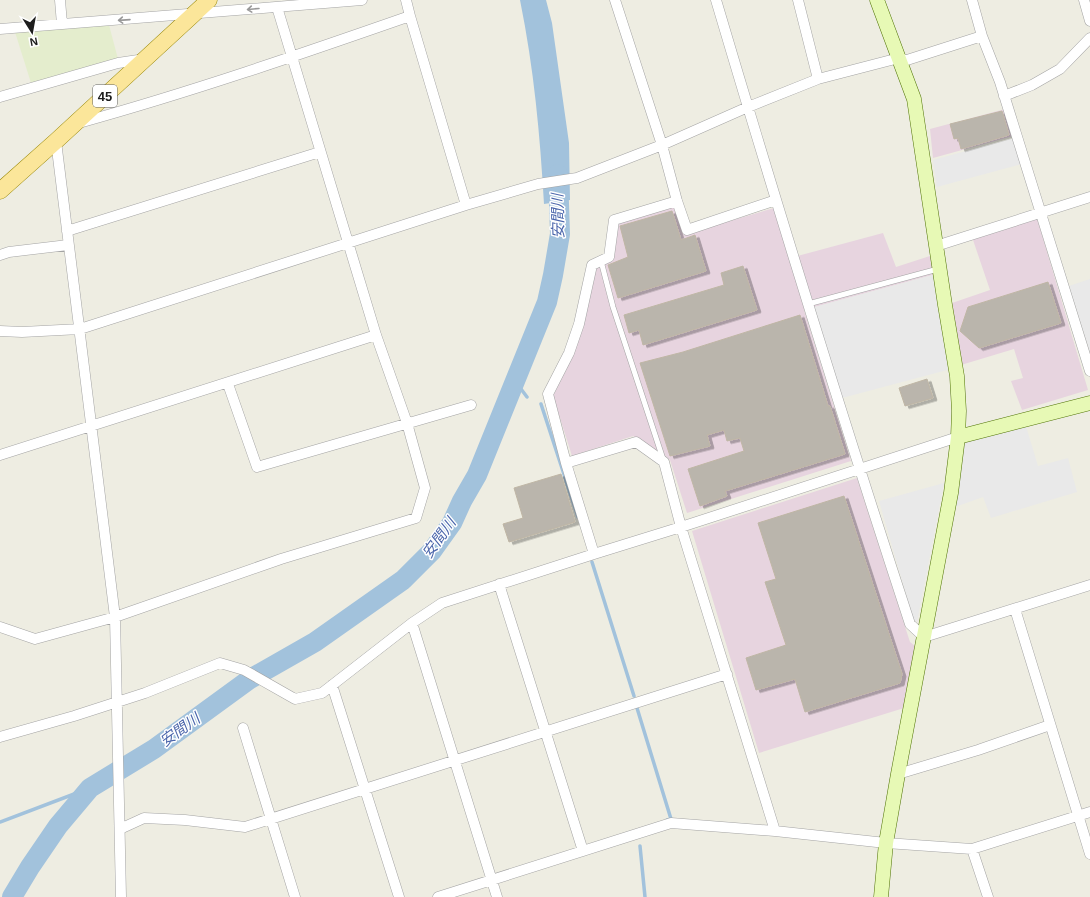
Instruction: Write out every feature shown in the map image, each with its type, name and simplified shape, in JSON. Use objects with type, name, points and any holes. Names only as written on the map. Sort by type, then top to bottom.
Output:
[{"type":"main road","name":"45","points":[[0,191],[209,0]]},
{"type":"street","points":[[60,0],[62,24]]},
{"type":"street","points":[[0,29],[362,0]]},
{"type":"street","points":[[406,0],[466,205]]},
{"type":"street","points":[[616,0],[687,230],[776,200]]},
{"type":"street","points":[[716,0],[808,304],[910,624],[924,637]]},
{"type":"street","points":[[798,0],[818,79]]},
{"type":"street","points":[[877,0],[914,99],[957,376],[958,410],[958,437],[951,493],[886,843],[881,897]]},
{"type":"street","points":[[972,0],[982,36],[1004,96],[1090,371]]},
{"type":"street","points":[[1084,0],[1090,21]]},
{"type":"street","points":[[0,627],[35,639],[115,617],[281,559],[416,518],[425,488],[407,423],[376,335],[277,7]]},
{"type":"street","points":[[73,125],[137,107],[292,57],[410,16]]},
{"type":"street","points":[[0,331],[22,332],[80,329],[466,205],[538,184],[575,178],[662,145],[748,107],[818,79],[899,58],[907,60],[982,36]]},
{"type":"street","points":[[1004,96],[1032,85],[1060,69],[1090,38]]},
{"type":"street","points":[[0,96],[118,63],[145,59]]},
{"type":"street","points":[[56,141],[115,617],[118,702],[118,795],[122,897]]},
{"type":"street","points":[[67,231],[320,152]]},
{"type":"street","points":[[936,246],[1090,197]]},
{"type":"street","points":[[594,554],[566,463],[548,394],[570,353],[579,324],[592,264],[609,257],[614,220],[678,201]]},
{"type":"street","points":[[0,255],[9,252],[68,245]]},
{"type":"street","points":[[0,455],[228,384],[376,335]]},
{"type":"street","points":[[228,384],[257,466],[471,405]]},
{"type":"street","points":[[0,737],[145,693],[220,663],[244,670],[295,698],[322,693],[412,623],[442,603],[860,470],[958,437],[1090,403]]},
{"type":"street","points":[[566,463],[636,442],[664,462],[681,527],[775,831]]},
{"type":"street","points":[[500,584],[583,851]]},
{"type":"street","points":[[924,637],[1090,585]]},
{"type":"street","points":[[1015,609],[1090,854]]},
{"type":"street","points":[[412,623],[497,897]]},
{"type":"street","points":[[120,829],[144,818],[185,820],[245,827],[727,674]]},
{"type":"street","points":[[332,686],[399,897]]},
{"type":"street","points":[[898,774],[978,750],[1050,725]]},
{"type":"street","points":[[243,728],[295,897]]},
{"type":"street","points":[[438,897],[671,824],[775,831],[886,843],[972,849],[1090,812]]},
{"type":"street","points":[[972,849],[988,897]]},
{"type":"lane","points":[[601,260],[613,307],[664,462]]},
{"type":"lane","points":[[808,304],[940,268]]},
{"type":"shaded area","points":[[1005,109],[1013,136],[933,158],[930,129]]},
{"type":"shaded area","points":[[1014,138],[1022,164],[937,187],[933,160]]},
{"type":"shaded area","points":[[675,206],[685,234],[774,208],[790,258],[883,233],[896,267],[933,255],[936,274],[804,310],[851,461],[687,513],[670,460],[633,436],[572,456],[553,396],[573,356],[595,267],[614,259],[617,224]]},
{"type":"shaded area","points":[[1037,218],[1088,390],[1022,410],[1011,381],[1023,378],[1014,349],[961,365],[952,303],[990,290],[972,237]]},
{"type":"shaded area","points":[[936,274],[951,369],[842,398],[814,307]]},
{"type":"shaded area","points":[[1090,279],[1090,353],[1069,286]]},
{"type":"shaded area","points":[[1025,423],[1038,466],[1068,458],[1077,492],[991,518],[983,497],[955,507],[961,449],[965,442]]},
{"type":"shaded area","points":[[857,478],[910,642],[915,646],[904,708],[759,753],[692,531]]},
{"type":"shaded area","points":[[944,483],[917,622],[913,619],[879,501]]},
{"type":"green space","points":[[109,25],[118,59],[31,83],[15,32]]},
{"type":"water","points":[[520,0],[546,0],[552,23],[569,143],[570,200],[544,204],[536,102]]},
{"type":"building","points":[[1002,111],[1009,135],[961,149],[958,138],[954,139],[950,124]]},
{"type":"building","points":[[672,211],[681,240],[695,235],[706,271],[618,298],[608,265],[628,257],[620,226]]},
{"type":"building","points":[[743,266],[757,310],[643,345],[639,330],[629,333],[624,315],[724,285],[721,273]]},
{"type":"building","points":[[1048,282],[1061,323],[979,348],[960,331],[968,307]]},
{"type":"building","points":[[800,315],[828,406],[830,406],[845,454],[725,491],[727,496],[700,506],[688,469],[744,451],[740,438],[727,441],[724,430],[707,435],[710,446],[670,456],[640,363],[683,352]]},
{"type":"building","points":[[927,379],[933,398],[905,406],[899,388]]},
{"type":"building","points":[[561,474],[575,522],[509,542],[503,524],[523,518],[514,488]]},
{"type":"building","points":[[844,496],[902,674],[900,683],[805,712],[795,679],[756,690],[746,658],[786,645],[765,582],[776,579],[758,523]]},
{"type":"waterway","name":"安間川","points":[[12,897],[30,867],[58,826],[90,788],[154,749],[250,679],[315,642],[403,580],[432,551],[452,523],[462,501],[477,475],[547,302],[560,234],[558,174]]},
{"type":"waterway","points":[[515,381],[527,397]]},
{"type":"waterway","points":[[541,404],[578,517]]},
{"type":"waterway","points":[[592,562],[634,696]]},
{"type":"waterway","points":[[637,708],[671,819],[667,820]]},
{"type":"waterway","points":[[0,822],[90,788]]},
{"type":"waterway","points":[[640,846],[645,897]]}]
